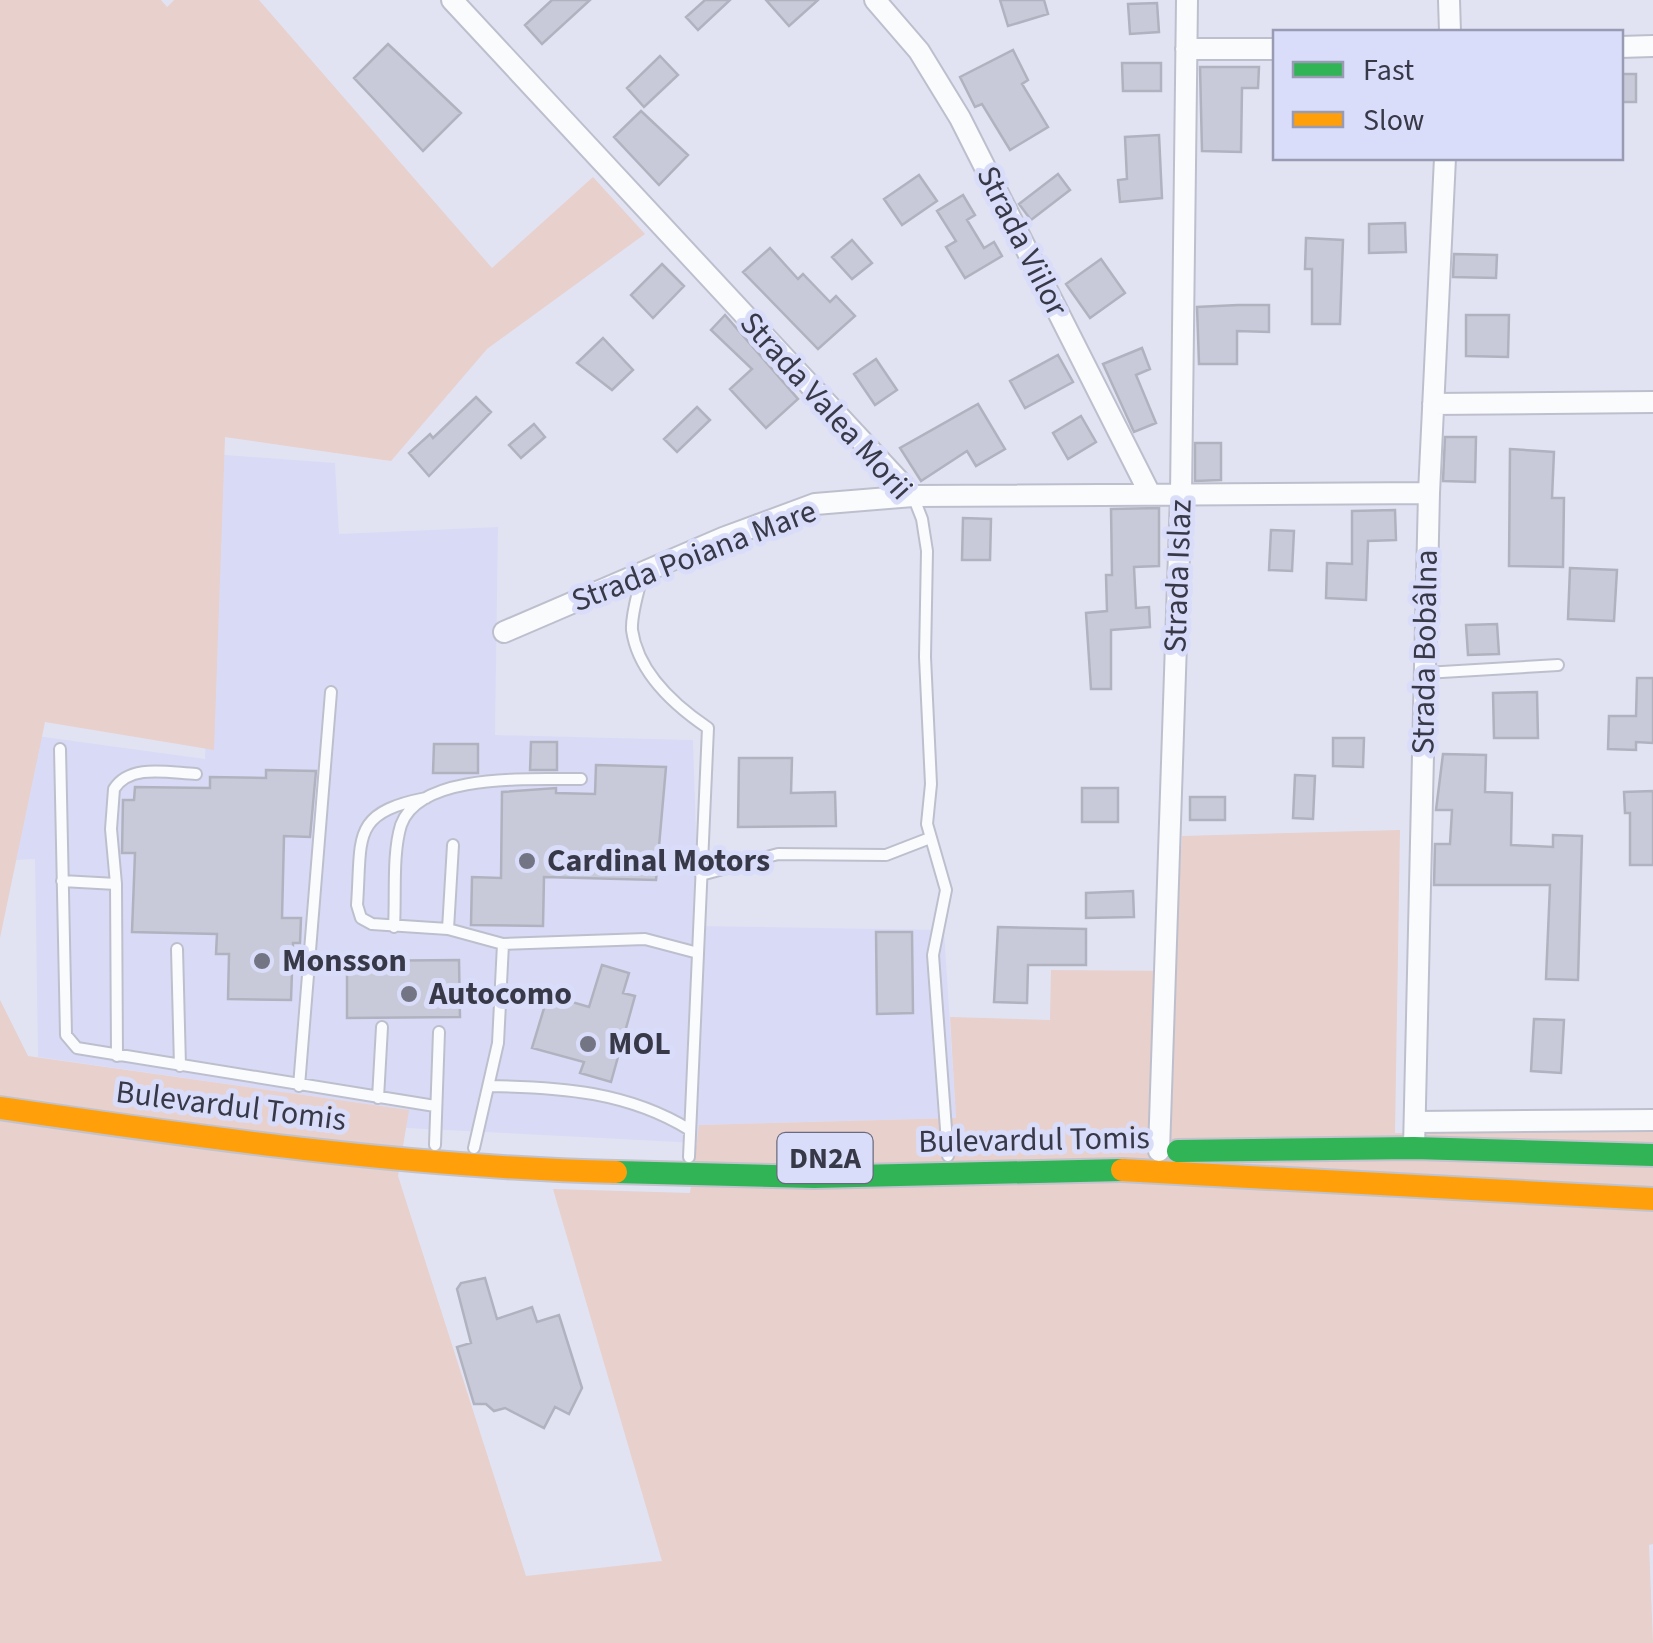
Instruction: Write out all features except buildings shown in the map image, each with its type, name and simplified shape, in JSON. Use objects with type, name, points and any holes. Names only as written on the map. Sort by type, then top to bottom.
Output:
[{"type":"main road","name":"Bulevardul Tomis","points":[[0,1089],[280,1130],[474,1148],[689,1157],[1414,1148],[1653,1155]]},
{"type":"main road","name":"Bulevardul Tomis","points":[[0,1108],[278,1148],[498,1169],[814,1176],[1153,1169],[1653,1199]]},
{"type":"street","name":"Strada Valea Morii","points":[[452,0],[913,496]]},
{"type":"street","name":"Strada Viilor","points":[[874,0],[919,52],[960,118],[1150,494]]},
{"type":"street","name":"Strada Islaz","points":[[1159,1151],[1180,494],[1187,0]]},
{"type":"street","points":[[1449,0],[1450,30]]},
{"type":"street","points":[[1623,47],[1653,46]]},
{"type":"street","points":[[1186,49],[1273,49]]},
{"type":"street","name":"Strada Bobâlna","points":[[1414,1148],[1429,493],[1445,160]]},
{"type":"street","points":[[1433,404],[1653,402]]},
{"type":"street","name":"Strada Poiana Mare","points":[[504,632],[815,504],[913,496],[1429,493]]},
{"type":"street","points":[[1415,1122],[1653,1120]]},
{"type":"lane","name":"Strada Valea Morii","points":[[913,496],[927,551],[924,657],[931,736],[930,838],[946,890],[933,955],[948,1156]]},
{"type":"lane","points":[[642,572],[632,628],[644,667],[680,709],[708,728],[689,1157]]},
{"type":"lane","points":[[1425,673],[1558,664]]},
{"type":"lane","points":[[299,1086],[332,692]]},
{"type":"lane","points":[[60,749],[66,1036],[76,1048],[435,1106]]},
{"type":"lane","points":[[117,1056],[116,884],[111,803],[118,782],[140,772],[196,774]]},
{"type":"lane","points":[[581,779],[485,781],[381,810],[368,823],[362,840],[357,905],[362,918],[372,924],[394,927],[448,929],[504,944],[645,939],[698,953]]},
{"type":"lane","points":[[394,927],[401,826],[426,798]]},
{"type":"lane","points":[[701,875],[778,854],[886,855],[930,838]]},
{"type":"lane","points":[[448,929],[453,846]]},
{"type":"lane","points":[[62,881],[116,884]]},
{"type":"lane","points":[[474,1148],[490,1086],[504,944]]},
{"type":"lane","points":[[177,949],[180,1066]]},
{"type":"lane","points":[[378,1098],[382,1027]]},
{"type":"lane","points":[[436,1145],[439,1032]]},
{"type":"lane","points":[[490,1086],[626,1099],[655,1108],[690,1130]]},
{"type":"shaded area","points":[[0,0],[161,0],[167,7],[174,0],[259,0],[492,268],[593,177],[645,234],[487,349],[391,461],[225,437],[214,750],[45,722],[0,938]]},
{"type":"shaded area","points":[[212,454],[335,463],[339,534],[498,527],[495,735],[693,740],[699,926],[944,930],[956,1118],[700,1125],[697,1143],[406,1128],[408,1110],[38,1057],[35,859],[16,860],[37,736],[205,759]]},
{"type":"shaded area","points":[[1400,830],[1395,1133],[1653,1132],[1653,1544],[1649,1545],[1653,1643],[0,1643],[0,1000],[28,1056],[409,1110],[398,1176],[526,1576],[662,1561],[553,1189],[690,1193],[699,1125],[956,1118],[950,1017],[1050,1020],[1051,970],[1174,971],[1182,836]]},
{"type":"traffic: fast","points":[[1178,1151],[1414,1148],[1653,1155]]},
{"type":"traffic: fast","points":[[616,1172],[814,1177],[1122,1170]]},
{"type":"traffic: slow","points":[[0,1108],[384,1157],[616,1172]]},
{"type":"traffic: slow","points":[[1122,1170],[1653,1199]]},
{"type":"place","name":"Cardinal Motors","points":[[527,861]]},
{"type":"place","name":"Monsson","points":[[262,961]]},
{"type":"place","name":"Autocomo","points":[[409,994]]},
{"type":"place","name":"MOL","points":[[588,1044]]}]
